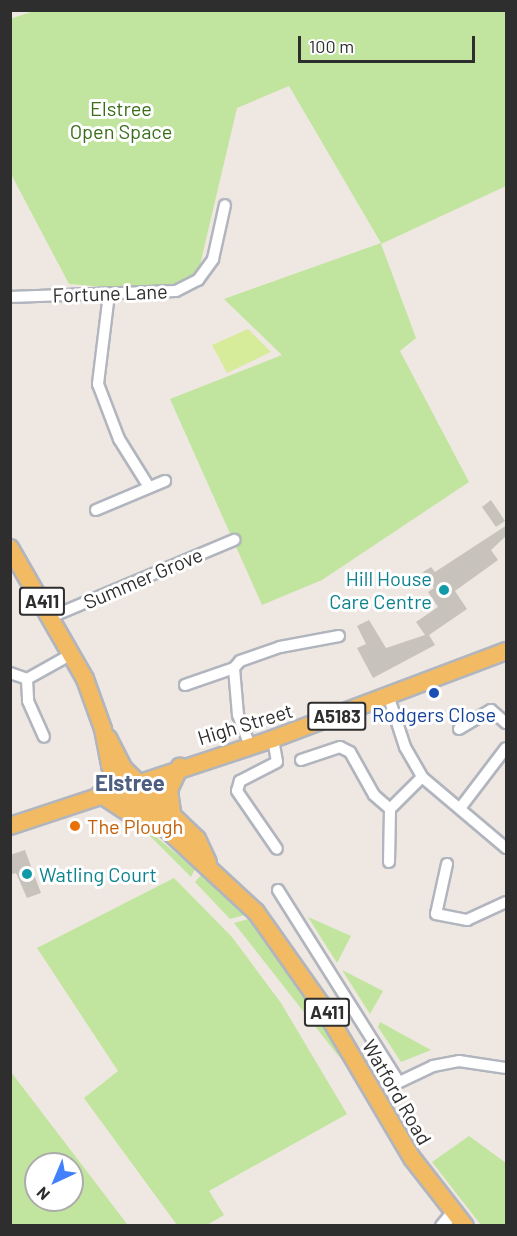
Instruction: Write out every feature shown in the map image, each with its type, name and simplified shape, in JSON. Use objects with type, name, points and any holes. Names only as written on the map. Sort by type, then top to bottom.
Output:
[{"type":"main road","name":"A411","points":[[10,548],[72,654],[103,729],[124,769],[138,781]]},
{"type":"main road","name":"High Street","points":[[10,826],[180,766],[273,739],[389,698],[507,651]]},
{"type":"main road","name":"A411","points":[[103,729],[110,766],[121,786]]},
{"type":"main road","points":[[172,812],[169,790],[180,766]]},
{"type":"main road","name":"Watford Road","points":[[138,781],[197,838],[208,863]]},
{"type":"main road","name":"Watford Road","points":[[121,786],[173,840],[208,863],[256,912],[296,965],[448,1219],[465,1226]]},
{"type":"main road","points":[[100,794],[173,840]]},
{"type":"street","name":"Fortune Lane","points":[[10,297],[176,291],[198,280],[213,259],[225,205]]},
{"type":"street","points":[[109,294],[98,384],[119,439],[149,487]]},
{"type":"street","points":[[96,510],[165,481]]},
{"type":"street","name":"Summer Grove","points":[[51,617],[234,540]]},
{"type":"street","points":[[185,685],[280,647],[339,636]]},
{"type":"street","points":[[10,673],[27,679],[72,654]]},
{"type":"street","points":[[237,664],[238,715],[250,746]]},
{"type":"street","points":[[27,679],[28,701],[44,737]]},
{"type":"street","points":[[389,698],[405,747],[422,777],[461,807],[507,848]]},
{"type":"street","points":[[459,729],[491,710],[507,723]]},
{"type":"street","points":[[273,739],[277,762],[240,781],[237,791],[277,849]]},
{"type":"street","points":[[301,760],[340,747],[350,752],[374,795],[390,809]]},
{"type":"street","points":[[461,807],[507,748]]},
{"type":"street","points":[[389,862],[390,809],[422,777]]},
{"type":"street","points":[[447,864],[436,914],[467,920],[507,902]]},
{"type":"street","points":[[278,890],[399,1082]]},
{"type":"street","points":[[389,1087],[433,1066],[459,1061],[507,1068]]},
{"type":"green space","name":"Elstree Open Space","points":[[37,10],[506,11],[506,186],[381,244],[416,338],[400,351],[469,482],[322,580],[262,605],[170,399],[282,355],[224,299],[381,243],[289,86],[237,108],[200,265],[193,275],[174,286],[127,289],[69,284],[11,174],[10,19]]},
{"type":"green space","points":[[248,329],[271,352],[227,373],[212,345]]},
{"type":"green space","points":[[144,827],[195,869],[191,877],[143,829]]},
{"type":"green space","points":[[202,874],[228,893],[249,914],[230,919],[195,882]]},
{"type":"green space","points":[[174,878],[232,937],[281,1003],[347,1114],[209,1191],[224,1215],[207,1225],[177,1225],[84,1098],[118,1071],[37,948]]},
{"type":"green space","points":[[308,917],[351,936],[337,963]]},
{"type":"green space","points":[[252,918],[328,1027],[340,1058],[234,923]]},
{"type":"green space","points":[[342,970],[383,991],[370,1014]]},
{"type":"green space","points":[[380,1022],[431,1050],[401,1062],[378,1027]]},
{"type":"green space","points":[[11,1072],[72,1152],[24,1152],[24,1212],[84,1212],[84,1167],[128,1225],[11,1225]]},
{"type":"green space","points":[[469,1136],[506,1163],[506,1225],[481,1225],[432,1162]]},
{"type":"building","points":[[491,500],[505,521],[496,527],[482,507]]},
{"type":"building","name":"Hill House Care Centre","points":[[507,525],[507,535],[491,550],[498,560],[455,591],[467,609],[429,635],[435,645],[373,678],[357,648],[366,644],[357,626],[369,620],[386,648],[425,635],[416,622],[438,607],[428,592],[434,588],[423,572],[431,567],[435,572]]},
{"type":"building","name":"Watling Court","points":[[25,850],[41,893],[27,898],[16,873],[10,875],[10,855]]},
{"type":"place","name":"Hill House Care Centre","points":[[444,590]]},
{"type":"place","name":"Rodgers Close","points":[[434,693]]},
{"type":"place","name":"The Plough","points":[[75,826]]},
{"type":"place","name":"Watling Court","points":[[27,874]]},
{"type":"district","name":"Elstree","points":[[130,783]]}]
